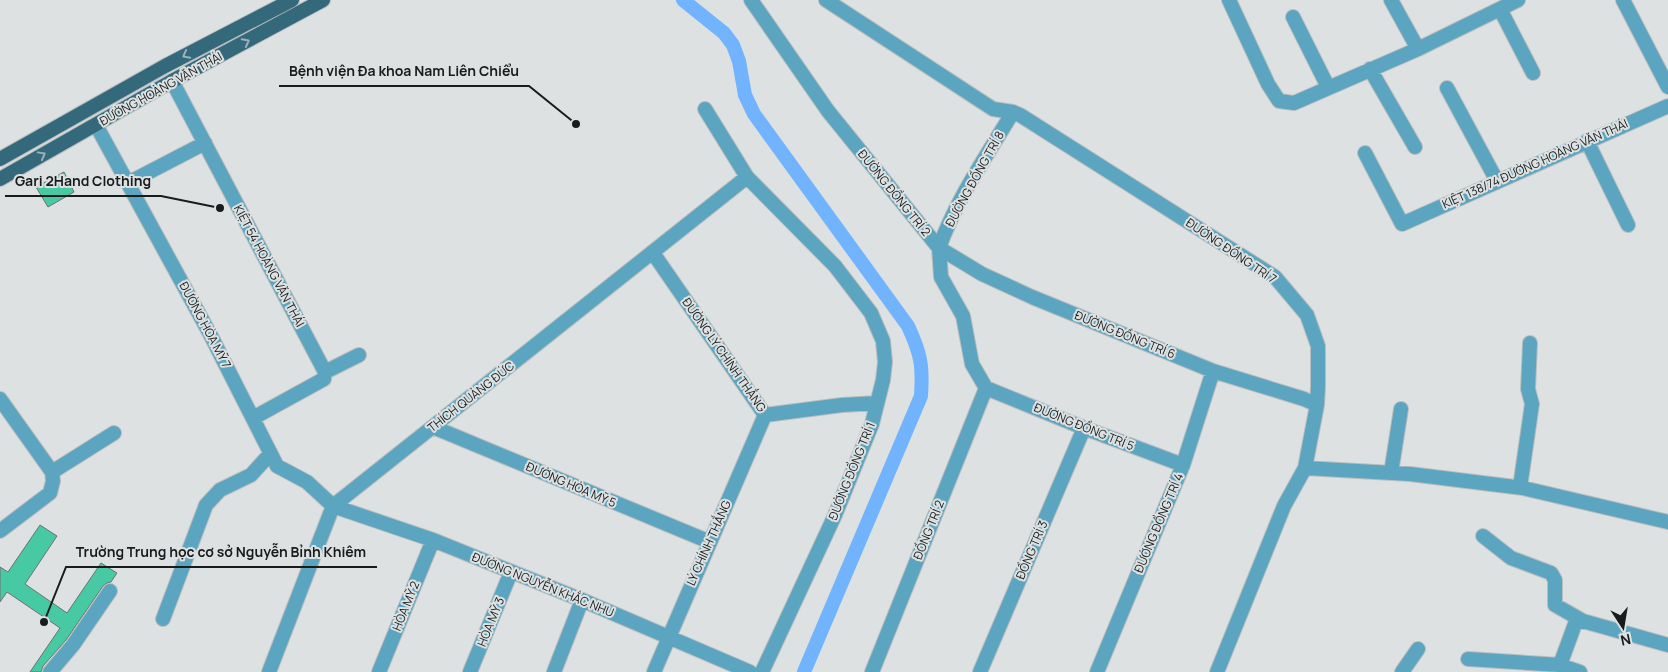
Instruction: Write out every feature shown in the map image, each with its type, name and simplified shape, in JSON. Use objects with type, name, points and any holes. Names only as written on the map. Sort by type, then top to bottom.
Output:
[{"type":"main road","name":"ĐƯỜNG HOÀNG VĂN THÁI","points":[[0,159],[164,66],[292,0]]},
{"type":"main road","name":"ĐƯỜNG HOÀNG VĂN THÁI","points":[[0,179],[172,81],[323,0]]},
{"type":"street","name":"ĐƯỜNG ĐỒNG TRÍ 2","points":[[751,0],[828,110],[939,248],[941,277],[963,316],[972,364],[986,388]]},
{"type":"street","name":"ĐƯỜNG ĐỒNG TRÍ 7","points":[[826,0],[993,108],[1013,112],[1275,277],[1308,315],[1318,346],[1318,388],[1317,406],[1305,468],[1284,506],[1217,672]]},
{"type":"street","points":[[1229,0],[1268,84],[1280,101],[1294,103],[1418,49],[1518,0]]},
{"type":"street","points":[[1391,0],[1418,49]]},
{"type":"street","points":[[1623,0],[1668,87]]},
{"type":"street","points":[[1500,9],[1533,73]]},
{"type":"street","points":[[1293,17],[1328,87]]},
{"type":"street","points":[[1370,69],[1415,147]]},
{"type":"street","name":"KIỆT 54 HOÀNG VĂN THÁI","points":[[172,81],[325,372]]},
{"type":"street","points":[[1447,88],[1497,181]]},
{"type":"street","name":"KIỆT 138/74 ĐƯỜNG HOÀNG VĂN THÁI","points":[[1366,153],[1402,224],[1668,106]]},
{"type":"street","name":"ĐƯỜNG ĐỒNG TRÍ 1","points":[[705,109],[747,177],[835,266],[871,312],[883,341],[885,362],[883,380],[872,424],[835,515],[762,672]]},
{"type":"street","name":"ĐƯỜNG ĐỒNG TRÍ 8","points":[[939,248],[945,231],[980,166],[1013,112]]},
{"type":"street","name":"ĐƯỜNG HÒA MỸ 7","points":[[96,125],[210,334],[277,466],[307,482],[334,506]]},
{"type":"street","points":[[1587,141],[1628,225]]},
{"type":"street","points":[[128,183],[205,143]]},
{"type":"street","name":"THÍCH QUẢNG ĐỨC","points":[[334,506],[747,177]]},
{"type":"street","name":"ĐƯỜNG ĐỒNG TRÍ 6","points":[[939,248],[982,274],[1032,297],[1213,371],[1304,399],[1317,406]]},
{"type":"street","name":"ĐƯỜNG LÝ CHÍNH THẮNG","points":[[653,253],[765,415],[842,405],[877,403]]},
{"type":"street","points":[[1520,487],[1532,404],[1528,389],[1530,343]]},
{"type":"street","points":[[253,418],[324,379],[325,372],[359,355]]},
{"type":"street","name":"ĐƯỜNG ĐỒNG TRÍ 4","points":[[1097,672],[1183,465],[1213,371]]},
{"type":"street","name":"ĐƯỜNG ĐỒNG TRÍ 5","points":[[986,388],[1084,428],[1183,465]]},
{"type":"street","name":"ĐỒNG TRÍ 2","points":[[872,672],[986,388]]},
{"type":"street","points":[[0,399],[52,472],[53,481],[50,493],[0,531]]},
{"type":"street","points":[[1392,474],[1401,409]]},
{"type":"street","name":"LÝ CHÍNH THẮNG","points":[[654,672],[765,415]]},
{"type":"street","name":"ĐƯỜNG HÒA MỸ 5","points":[[433,427],[710,542]]},
{"type":"street","name":"ĐỒNG TRÍ 3","points":[[980,672],[1084,428]]},
{"type":"street","points":[[52,472],[114,433]]},
{"type":"street","points":[[163,619],[206,505],[220,490],[250,475],[270,454]]},
{"type":"street","points":[[1305,468],[1392,474],[1520,487],[1668,522]]},
{"type":"street","points":[[269,672],[334,506]]},
{"type":"street","name":"ĐƯỜNG NGUYỄN KHẮC NHU","points":[[334,506],[433,540],[582,600],[750,672]]},
{"type":"street","points":[[1483,536],[1511,558],[1551,573],[1555,580],[1555,605],[1583,621],[1668,645]]},
{"type":"street","name":"HÒA MỸ 2","points":[[379,672],[433,540]]},
{"type":"street","name":"HÒA MỸ 3","points":[[470,672],[512,572]]},
{"type":"street","points":[[50,672],[110,592]]},
{"type":"street","points":[[554,672],[582,600]]},
{"type":"street","points":[[1560,665],[1575,624],[1583,621]]},
{"type":"street","points":[[1402,672],[1418,649]]},
{"type":"street","points":[[1468,659],[1560,665],[1580,672]]},
{"type":"building","points":[[64,172],[74,192],[48,207],[36,187]]},
{"type":"building","points":[[40,525],[57,536],[25,584],[67,613],[101,563],[117,573],[111,582],[103,586],[66,640],[43,666],[41,672],[30,672],[60,628],[7,592],[0,602],[0,567],[8,572]]},
{"type":"waterway","points":[[683,0],[724,33],[733,45],[739,61],[745,95],[754,114],[908,326],[920,360],[922,376],[921,396],[804,672]]},
{"type":"place","name":"Bệnh viện Đa khoa Nam Liên Chiểu","points":[[576,124]]},
{"type":"place","name":"Gari 2Hand Clothing","points":[[220,208]]},
{"type":"place","name":"Trường Trung học cơ sở Nguyễn Bỉnh Khiêm","points":[[44,622]]}]
